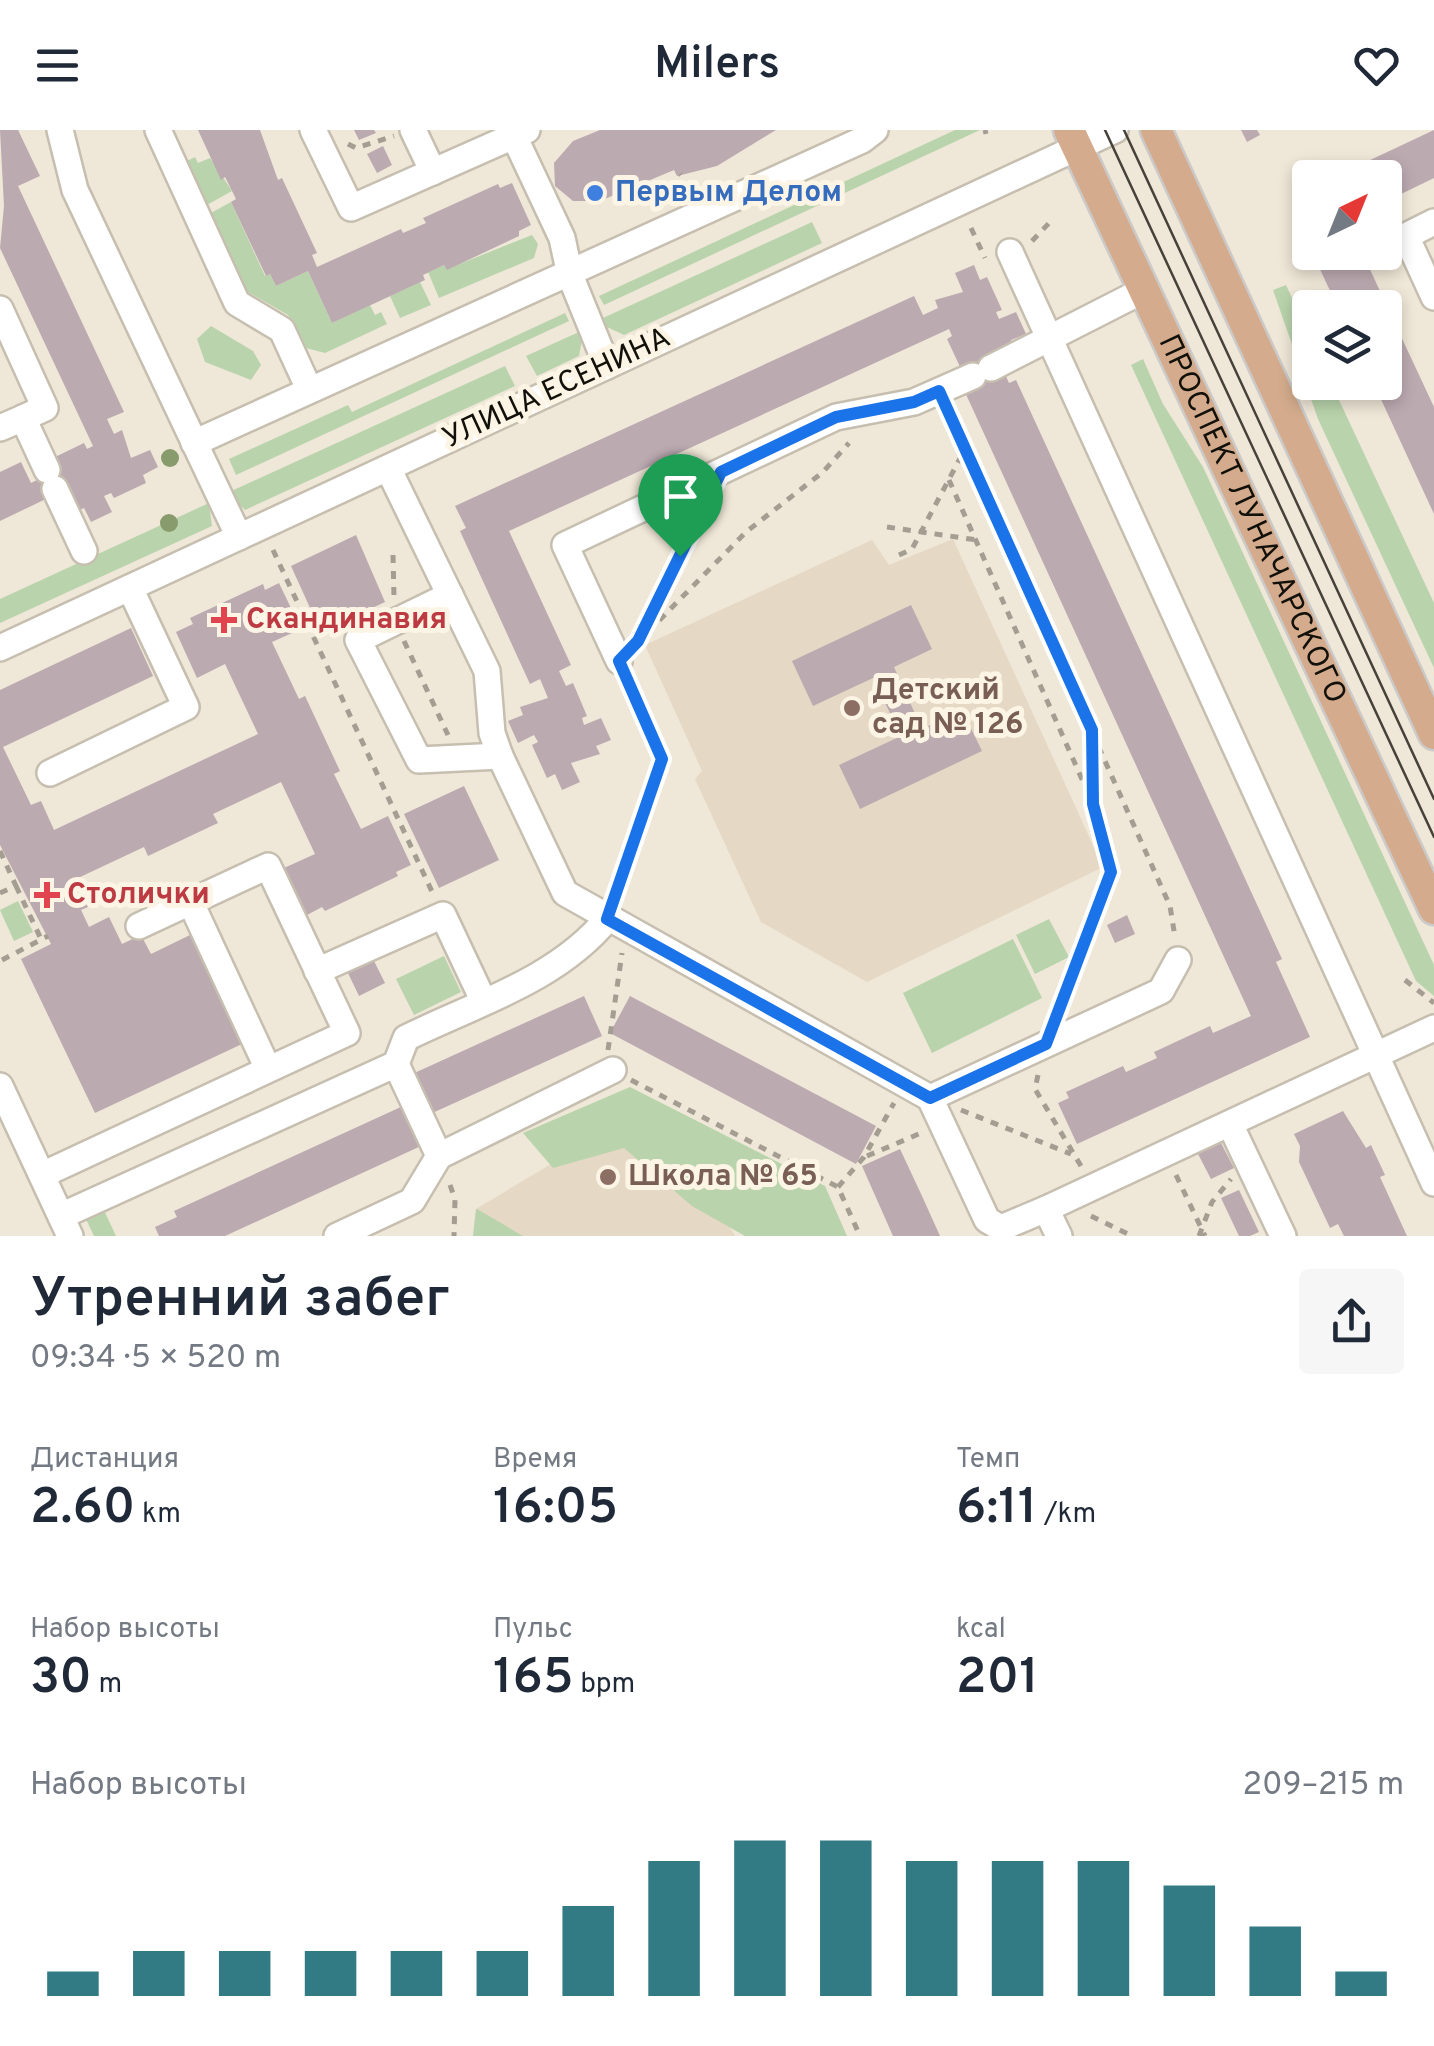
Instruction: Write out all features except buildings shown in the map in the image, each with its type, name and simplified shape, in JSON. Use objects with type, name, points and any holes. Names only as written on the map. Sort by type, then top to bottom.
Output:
[{"type":"main road","points":[[1156,130],[1434,734]]},
{"type":"main road","name":"ПРОСПЕКТ ЛУНАЧАРСКОГО","points":[[1073,139],[1434,910]]},
{"type":"street","points":[[60,130],[75,190],[239,537]]},
{"type":"street","points":[[158,130],[237,303],[282,330],[309,389]]},
{"type":"street","points":[[313,130],[351,208],[521,133],[607,366]]},
{"type":"street","points":[[412,130],[432,172]]},
{"type":"street","points":[[194,443],[862,140],[875,130]]},
{"type":"street","name":"УЛИЦА ЕСЕНИНА","points":[[0,648],[607,366],[1073,139],[1114,130]]},
{"type":"street","points":[[1434,222],[1406,236],[1434,297]]},
{"type":"street","points":[[1020,248],[1050,339],[1434,1184]]},
{"type":"street","points":[[619,661],[565,545],[836,417],[914,402],[939,391],[1144,290]]},
{"type":"street","points":[[0,309],[45,408],[12,423],[51,479],[84,551]]},
{"type":"street","points":[[388,468],[487,670],[491,756],[565,893],[930,1098],[986,1228],[1001,1228],[1054,1206],[1434,1028]]},
{"type":"street","points":[[50,773],[186,707],[130,588]]},
{"type":"street","points":[[450,595],[358,640],[419,760],[491,756]]},
{"type":"street","points":[[42,1175],[346,1033],[268,866],[138,926]]},
{"type":"street","points":[[191,902],[268,1069]]},
{"type":"street","points":[[317,971],[443,915],[483,1000]]},
{"type":"street","points":[[4,1103],[65,1226],[396,1064],[406,1038],[542,974],[616,924]]},
{"type":"street","points":[[930,1098],[1160,991],[1178,960]]},
{"type":"street","points":[[396,1064],[439,1156]]},
{"type":"street","points":[[337,1236],[412,1201],[439,1156],[613,1070]]},
{"type":"street","points":[[1230,1124],[1284,1236]]},
{"type":"street","points":[[1054,1206],[1059,1236]]},
{"type":"path","points":[[344,142],[356,148],[412,130]]},
{"type":"path","points":[[1020,248],[1051,221]]},
{"type":"path","points":[[939,391],[1170,906],[1178,960]]},
{"type":"path","points":[[849,443],[823,472],[746,532],[619,661],[662,759],[616,924],[606,1043],[613,1070],[838,1188],[860,1236]]},
{"type":"path","points":[[900,555],[912,550],[965,448]]},
{"type":"path","points":[[638,641],[721,472]]},
{"type":"path","points":[[949,480],[1093,804],[1111,872],[1046,1044],[1035,1089],[1092,1185]]},
{"type":"path","points":[[887,528],[977,540]]},
{"type":"path","points":[[273,550],[443,915]]},
{"type":"path","points":[[393,555],[395,622],[453,746],[491,756]]},
{"type":"path","points":[[1092,730],[1093,804]]},
{"type":"path","points":[[0,851],[44,937],[2,960]]},
{"type":"path","points":[[0,894],[16,886]]},
{"type":"path","points":[[1405,980],[1434,1003]]},
{"type":"path","points":[[838,1188],[864,1157],[905,1084]]},
{"type":"path","points":[[930,1098],[1074,1155]]},
{"type":"path","points":[[864,1157],[942,1124]]},
{"type":"path","points":[[1166,1152],[1202,1233]]},
{"type":"path","points":[[439,1156],[456,1199],[454,1236]]},
{"type":"path","points":[[1202,1233],[1227,1181],[1252,1169]]},
{"type":"path","points":[[1054,1206],[1132,1236]]},
{"type":"shaded area","name":"Детский сад № 126","points":[[953,539],[1103,867],[867,982],[761,922],[695,779],[702,771],[645,645],[872,540],[889,565]]},
{"type":"shaded area","name":"Школа № 65","points":[[613,1127],[716,1203],[735,1236],[473,1236],[476,1209]]},
{"type":"green space","points":[[955,130],[980,130],[604,305],[599,296]]},
{"type":"green space","points":[[195,157],[198,163],[210,158],[232,191],[205,206],[185,162]]},
{"type":"green space","points":[[231,202],[265,276],[270,274],[276,286],[308,271],[332,323],[370,305],[375,315],[381,312],[387,324],[325,353],[306,348],[288,315],[246,291],[209,214]]},
{"type":"green space","points":[[812,222],[822,243],[624,335],[607,327],[603,318]]},
{"type":"green space","points":[[532,235],[538,244],[534,258],[439,298],[428,272],[444,265],[447,269]]},
{"type":"green space","points":[[420,282],[431,305],[400,318],[390,296]]},
{"type":"green space","points":[[1286,285],[1292,298],[1292,344],[1273,290]]},
{"type":"green space","points":[[565,313],[569,321],[236,475],[229,459],[348,405],[352,412]]},
{"type":"green space","points":[[211,326],[253,351],[261,365],[251,380],[205,362],[197,339]]},
{"type":"green space","points":[[579,332],[579,356],[537,376],[526,356]]},
{"type":"green space","points":[[1143,359],[1163,404],[1203,467],[1434,965],[1434,996],[1416,981],[1131,365]]},
{"type":"green space","points":[[505,366],[515,386],[245,510],[227,493]]},
{"type":"green space","points":[[1311,400],[1339,400],[1434,603],[1434,668]]},
{"type":"green space","points":[[209,503],[212,526],[0,623],[0,599]]},
{"type":"green space","points":[[18,901],[33,932],[14,941],[0,910]]},
{"type":"green space","points":[[1049,919],[1069,957],[1035,974],[1016,935]]},
{"type":"green space","points":[[1013,939],[1042,998],[932,1053],[903,993]]},
{"type":"green space","points":[[444,956],[461,992],[414,1015],[396,979]]},
{"type":"green space","points":[[630,1087],[825,1186],[847,1236],[745,1236],[692,1206],[624,1148],[553,1168],[523,1133]]},
{"type":"green space","points":[[101,1204],[116,1236],[94,1236],[85,1217]]},
{"type":"green space","points":[[477,1209],[523,1236],[473,1236]]},
{"type":"tram line","points":[[1105,130],[1434,837]]},
{"type":"tram line","points":[[1124,130],[1434,799]]},
{"type":"place","name":"Первым Делом","points":[[595,193]]},
{"type":"place","name":"Скандинавия","points":[[224,620]]},
{"type":"place","name":"Детский сад № 126","points":[[852,708]]},
{"type":"place","name":"Столички","points":[[47,895]]},
{"type":"place","name":"Школа № 65","points":[[608,1177]]},
{"type":"route","points":[[939,391],[1092,730],[1093,804],[1111,872],[1046,1044],[930,1098],[607,919],[662,759],[619,661],[638,641],[680,556],[721,472],[836,417],[914,402],[939,391]]}]
